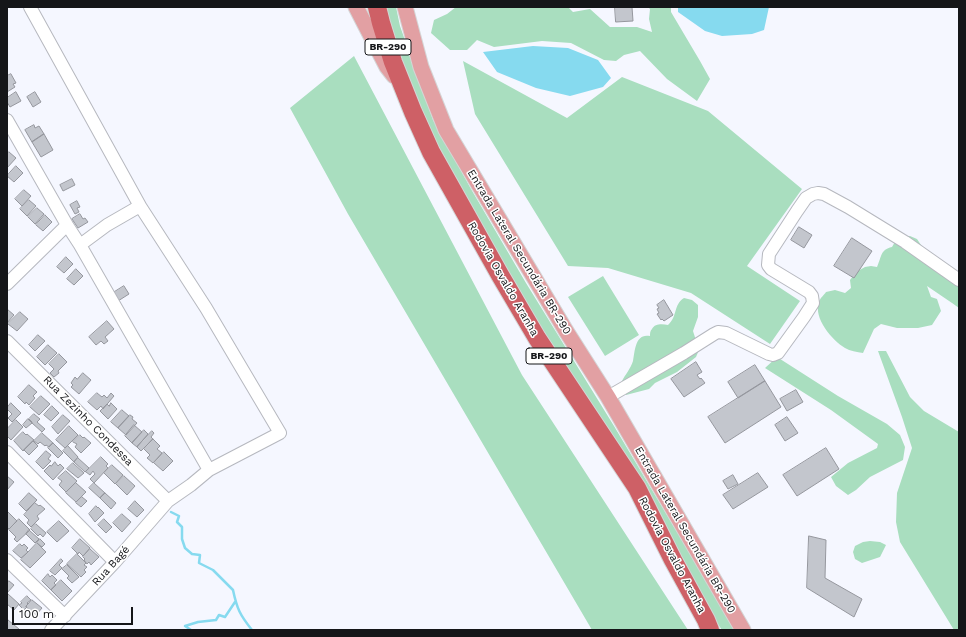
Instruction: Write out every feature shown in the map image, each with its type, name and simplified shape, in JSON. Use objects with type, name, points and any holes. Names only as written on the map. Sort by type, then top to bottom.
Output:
[{"type":"highway","name":"Rodovia Osvaldo Aranha","points":[[377,7],[402,86],[432,152],[500,275],[537,338],[637,488],[673,560],[711,627]]},
{"type":"main road","points":[[356,7],[387,67],[402,86]]},
{"type":"main road","name":"Entrada Lateral Secundária BR-290","points":[[405,7],[421,67],[446,130],[562,324],[608,397],[743,630]]},
{"type":"street","points":[[30,7],[140,206],[107,225],[80,245]]},
{"type":"street","points":[[8,124],[80,245],[209,470]]},
{"type":"street","points":[[608,397],[718,332],[726,333],[769,354],[778,353],[813,303],[812,296],[809,292],[771,269],[768,265],[769,254],[797,210],[806,198],[813,194],[824,194],[848,207],[905,242],[959,280]]},
{"type":"street","name":"Rua Bagé","points":[[51,630],[115,562],[168,501],[209,470],[280,433],[206,308],[140,206]]},
{"type":"street","points":[[7,284],[67,225]]},
{"type":"street","name":"Rua Zezinho Condessa","points":[[7,341],[168,501]]},
{"type":"street","points":[[7,452],[115,562]]},
{"type":"street","points":[[7,560],[65,616]]},
{"type":"green space","points":[[385,7],[396,7],[400,26],[433,120],[471,189],[526,283],[737,630],[722,630],[708,610],[447,165],[415,95],[396,48]]},
{"type":"green space","points":[[456,7],[568,7],[573,12],[590,9],[610,27],[637,27],[652,32],[649,19],[650,9],[648,7],[671,7],[671,12],[710,79],[697,101],[667,79],[640,51],[624,55],[616,61],[604,60],[571,43],[542,41],[494,47],[477,40],[467,50],[450,50],[431,33],[434,20],[447,14]]},
{"type":"green space","points":[[354,56],[522,375],[688,630],[592,630],[348,214],[290,108]]},
{"type":"green space","points":[[463,61],[567,118],[622,77],[708,111],[802,189],[747,266],[800,301],[770,344],[691,293],[608,268],[568,266],[475,114]]},
{"type":"green space","points":[[910,236],[917,239],[925,251],[959,281],[959,308],[927,286],[931,297],[937,299],[941,311],[932,325],[918,328],[897,328],[881,324],[874,329],[863,353],[851,351],[845,348],[829,334],[821,321],[818,308],[820,299],[826,292],[835,290],[845,293],[851,288],[850,280],[856,272],[865,267],[877,267],[885,250],[892,247],[899,239]]},
{"type":"green space","points":[[603,276],[639,335],[605,356],[568,297]]},
{"type":"green space","points":[[684,298],[692,300],[698,305],[698,317],[693,331],[699,350],[696,357],[677,372],[655,383],[649,389],[626,395],[622,381],[632,364],[635,348],[639,340],[641,337],[650,336],[653,327],[662,324],[668,325],[673,318],[678,304]]},
{"type":"green space","points":[[878,351],[886,351],[910,397],[924,411],[959,432],[959,630],[954,630],[900,542],[896,522],[897,493],[912,448]]},
{"type":"green space","points":[[777,357],[838,396],[887,424],[900,435],[905,447],[903,460],[870,477],[848,495],[836,486],[831,477],[848,463],[877,448],[878,444],[831,410],[765,368]]},
{"type":"green space","points":[[863,542],[880,542],[886,545],[880,557],[862,563],[855,559],[853,552],[855,546]]},
{"type":"water","points":[[678,7],[769,7],[764,30],[752,34],[722,36],[705,31],[678,12]]},
{"type":"water","points":[[533,46],[568,48],[598,60],[611,78],[603,87],[570,96],[536,88],[497,72],[483,52]]},
{"type":"building","points":[[615,7],[632,7],[633,21],[616,22]]},
{"type":"building","points":[[11,74],[16,83],[13,84],[15,87],[7,92],[7,76]]},
{"type":"building","points":[[16,92],[21,101],[10,107],[7,102],[7,98]]},
{"type":"building","points":[[35,92],[41,102],[33,107],[27,97]]},
{"type":"building","points":[[34,125],[35,128],[39,126],[44,134],[32,142],[25,130]]},
{"type":"building","points":[[44,134],[53,150],[41,157],[32,142]]},
{"type":"building","points":[[9,152],[16,158],[7,168],[7,154]]},
{"type":"building","points":[[16,166],[23,173],[14,182],[7,176]]},
{"type":"building","points":[[72,179],[75,185],[63,191],[60,185]]},
{"type":"building","points":[[24,190],[31,196],[22,206],[15,199]]},
{"type":"building","points":[[29,200],[36,206],[27,216],[20,209]]},
{"type":"building","points":[[77,201],[80,207],[77,208],[79,212],[75,214],[70,205]]},
{"type":"building","points":[[37,208],[44,214],[35,224],[28,217]]},
{"type":"building","points":[[80,214],[83,219],[85,218],[88,222],[78,228],[72,219]]},
{"type":"building","points":[[45,215],[52,222],[43,231],[36,225]]},
{"type":"building","points":[[799,227],[812,235],[804,248],[791,240]]},
{"type":"building","points":[[852,238],[872,251],[854,278],[834,266]]},
{"type":"building","points":[[66,257],[73,264],[64,273],[57,267]]},
{"type":"building","points":[[76,269],[83,276],[74,285],[67,279]]},
{"type":"building","points":[[124,286],[129,294],[118,301],[113,293]]},
{"type":"building","points":[[664,300],[673,315],[664,321],[662,319],[661,320],[657,314],[659,313],[657,309],[659,308],[657,305]]},
{"type":"building","points":[[7,309],[14,315],[7,323]]},
{"type":"building","points":[[20,312],[28,319],[17,331],[8,324]]},
{"type":"building","points":[[107,321],[114,329],[105,337],[108,341],[104,344],[101,341],[96,345],[89,337]]},
{"type":"building","points":[[38,335],[45,341],[35,351],[29,345]]},
{"type":"building","points":[[48,345],[57,353],[45,365],[37,357]]},
{"type":"building","points":[[59,354],[67,362],[54,377],[50,373],[54,369],[49,364]]},
{"type":"building","points":[[696,362],[702,372],[697,375],[705,383],[684,397],[671,379]]},
{"type":"building","points":[[755,365],[765,381],[738,398],[728,382]]},
{"type":"building","points":[[83,373],[91,380],[79,394],[71,387],[73,385],[71,383],[75,377],[77,379]]},
{"type":"building","points":[[765,381],[781,407],[725,443],[708,417]]},
{"type":"building","points":[[29,385],[37,392],[33,396],[35,398],[29,405],[26,402],[25,404],[18,397]]},
{"type":"building","points":[[796,390],[803,402],[787,411],[780,399]]},
{"type":"building","points":[[97,393],[102,397],[104,395],[107,398],[111,393],[114,396],[103,409],[101,406],[97,410],[88,402]]},
{"type":"building","points":[[41,396],[50,404],[39,415],[30,407]]},
{"type":"building","points":[[11,403],[21,413],[12,422],[8,418],[12,414],[7,409]]},
{"type":"building","points":[[111,403],[117,409],[108,419],[100,411],[107,404],[109,406]]},
{"type":"building","points":[[52,406],[59,413],[51,421],[44,415]]},
{"type":"building","points":[[122,410],[129,416],[118,428],[111,422]]},
{"type":"building","points":[[34,414],[40,419],[37,422],[45,429],[42,432],[29,419]]},
{"type":"building","points":[[63,415],[70,421],[58,434],[52,427]]},
{"type":"building","points":[[130,415],[137,423],[126,435],[118,428]]},
{"type":"building","points":[[787,417],[798,433],[785,441],[775,425]]},
{"type":"building","points":[[28,419],[32,423],[26,428],[23,425]]},
{"type":"building","points":[[16,420],[23,427],[11,440],[7,436],[7,429]]},
{"type":"building","points":[[134,425],[142,432],[132,443],[125,436]]},
{"type":"building","points":[[69,426],[78,435],[65,448],[56,440]]},
{"type":"building","points":[[144,430],[148,434],[137,447],[132,443]]},
{"type":"building","points":[[152,431],[154,433],[151,437],[153,439],[141,451],[137,447]]},
{"type":"building","points":[[23,432],[34,440],[23,451],[14,441]]},
{"type":"building","points":[[42,433],[53,443],[49,447],[40,442],[38,444],[34,441]]},
{"type":"building","points":[[80,435],[91,443],[81,453],[75,447],[77,444],[73,442]]},
{"type":"building","points":[[153,439],[160,446],[157,449],[162,453],[153,463],[147,458],[150,455],[144,449]]},
{"type":"building","points":[[33,441],[38,446],[29,455],[24,450]]},
{"type":"building","points":[[53,443],[63,453],[58,458],[48,448]]},
{"type":"building","points":[[68,446],[78,457],[74,462],[63,451]]},
{"type":"building","points":[[826,448],[839,469],[797,496],[783,475]]},
{"type":"building","points":[[46,451],[51,455],[48,459],[51,461],[43,469],[36,462]]},
{"type":"building","points":[[164,452],[173,461],[163,471],[154,463]]},
{"type":"building","points":[[101,457],[108,464],[106,466],[108,468],[94,483],[90,479],[95,474],[93,471],[90,475],[86,472]]},
{"type":"building","points":[[78,458],[89,468],[85,472],[74,462]]},
{"type":"building","points":[[55,462],[58,466],[60,464],[64,468],[53,480],[44,471]]},
{"type":"building","points":[[73,463],[84,473],[78,478],[67,469]]},
{"type":"building","points":[[112,465],[123,475],[115,484],[104,473]]},
{"type":"building","points":[[66,471],[77,481],[66,492],[59,485],[62,481],[58,478]]},
{"type":"building","points":[[758,473],[768,487],[733,509],[723,495]]},
{"type":"building","points":[[733,475],[738,484],[728,489],[723,481]]},
{"type":"building","points":[[7,476],[14,482],[7,490]]},
{"type":"building","points":[[124,476],[135,486],[127,495],[116,484]]},
{"type":"building","points":[[76,483],[86,492],[76,502],[66,493]]},
{"type":"building","points":[[94,483],[105,493],[100,498],[89,488]]},
{"type":"building","points":[[29,493],[37,500],[26,511],[19,504]]},
{"type":"building","points":[[105,493],[116,503],[111,509],[100,498]]},
{"type":"building","points":[[82,497],[87,501],[81,507],[76,503]]},
{"type":"building","points":[[135,501],[144,510],[137,517],[128,509]]},
{"type":"building","points":[[35,503],[45,509],[37,516],[39,519],[31,527],[27,523],[29,520],[24,515]]},
{"type":"building","points":[[96,506],[104,513],[95,522],[89,514]]},
{"type":"building","points":[[7,511],[17,521],[9,529],[7,527]]},
{"type":"building","points":[[122,514],[131,522],[122,532],[113,523]]},
{"type":"building","points":[[19,519],[30,530],[17,542],[14,539],[16,537],[9,530]]},
{"type":"building","points":[[104,519],[112,527],[106,533],[98,525]]},
{"type":"building","points":[[59,521],[69,531],[57,542],[47,532]]},
{"type":"building","points":[[36,524],[46,533],[43,537],[40,534],[38,536],[31,529]]},
{"type":"building","points":[[29,530],[39,539],[35,543],[26,534]]},
{"type":"building","points":[[809,536],[826,540],[825,578],[862,599],[854,617],[807,588]]},
{"type":"building","points":[[40,539],[45,544],[42,547],[37,543]]},
{"type":"building","points":[[80,539],[90,548],[83,556],[79,552],[78,554],[72,548]]},
{"type":"building","points":[[37,543],[46,552],[30,568],[21,560]]},
{"type":"building","points":[[20,544],[22,546],[24,544],[28,548],[26,550],[28,552],[21,558],[13,551]]},
{"type":"building","points":[[90,549],[99,557],[91,565],[89,562],[87,564],[83,557]]},
{"type":"building","points":[[77,554],[86,563],[84,565],[87,567],[84,570],[86,572],[81,577],[67,564]]},
{"type":"building","points":[[61,559],[63,561],[59,565],[62,568],[55,575],[50,571]]},
{"type":"building","points":[[67,565],[79,577],[72,583],[67,578],[69,576],[62,569]]},
{"type":"building","points":[[48,574],[50,577],[52,575],[57,580],[54,583],[56,585],[51,590],[42,581]]},
{"type":"building","points":[[61,580],[72,591],[62,601],[51,590]]},
{"type":"building","points":[[9,581],[14,585],[7,593],[7,584]]},
{"type":"building","points":[[7,594],[19,604],[14,610],[7,604]]},
{"type":"building","points":[[27,596],[31,600],[27,603],[27,607],[24,610],[19,605]]},
{"type":"building","points":[[32,600],[42,608],[36,615],[26,607]]},
{"type":"building","points":[[8,620],[19,629],[7,630]]},
{"type":"waterway","points":[[171,512],[179,516],[177,522],[182,527],[182,539],[185,548],[192,554],[200,555],[199,563],[213,570],[233,590],[240,612],[252,630]]},
{"type":"waterway","points":[[191,630],[185,626],[198,622],[216,620],[219,615],[225,617],[235,602]]}]
